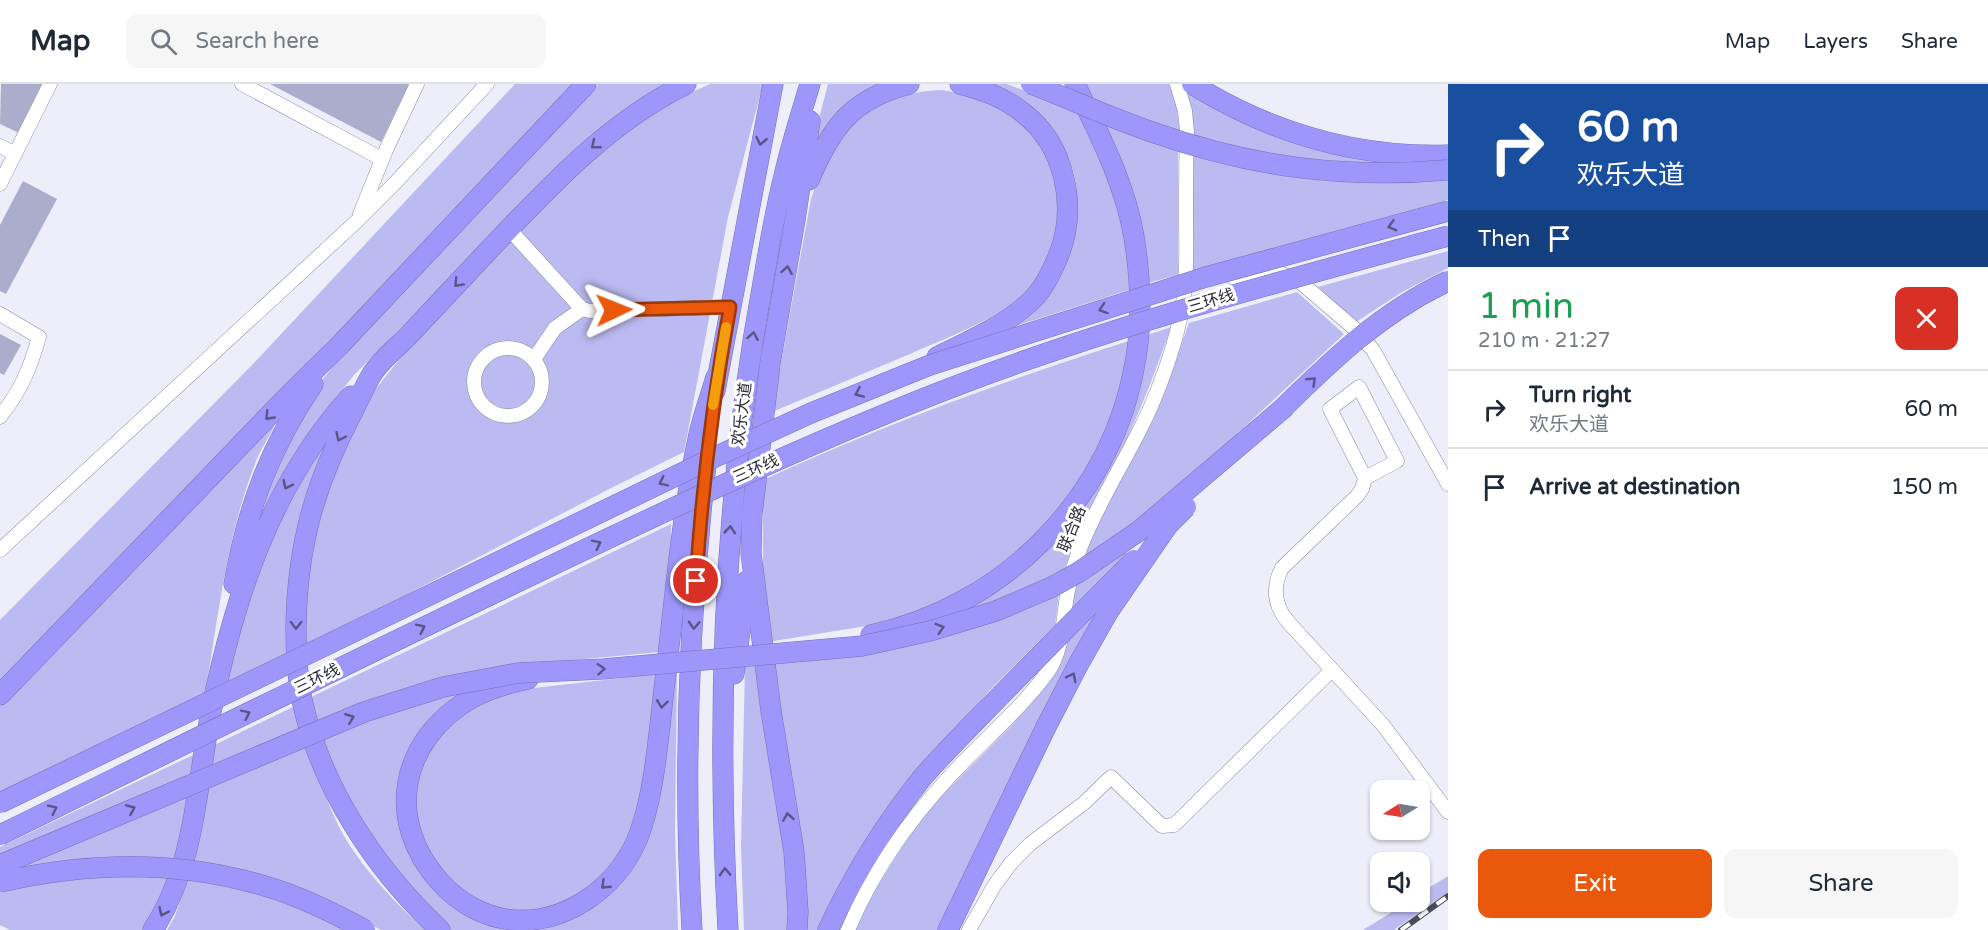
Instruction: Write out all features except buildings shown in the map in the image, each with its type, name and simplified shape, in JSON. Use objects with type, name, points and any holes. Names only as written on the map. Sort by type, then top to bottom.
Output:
[{"type":"highway","points":[[0,695],[285,399],[340,345],[586,84]]},
{"type":"highway","points":[[153,930],[161,918],[176,883],[189,846],[211,712],[224,655],[250,565],[262,535],[293,474],[315,441],[373,372],[588,150],[641,109],[686,84]]},
{"type":"highway","name":"欢乐大道","points":[[692,930],[689,817],[691,682],[701,516],[716,377],[773,84]]},
{"type":"highway","points":[[722,704],[733,679],[751,553],[753,514],[770,364],[809,129],[811,84]]},
{"type":"highway","name":"欢乐大道","points":[[728,930],[723,818],[722,704],[725,605],[734,484],[751,345],[784,176],[811,84]]},
{"type":"highway","points":[[795,220],[820,154],[840,123],[862,104],[909,84]]},
{"type":"highway","points":[[1031,84],[1153,133],[1209,151],[1256,162],[1309,170],[1361,174],[1448,170]]},
{"type":"highway","points":[[777,653],[892,630],[973,596],[1006,574],[1026,557],[1061,521],[1103,460],[1119,423],[1134,371],[1139,324],[1136,255],[1130,220],[1113,168],[1075,84]]},
{"type":"highway","points":[[1192,84],[1253,118],[1301,136],[1347,147],[1395,154],[1448,155]]},
{"type":"highway","points":[[887,382],[1014,315],[1032,300],[1042,288],[1061,248],[1067,227],[1067,194],[1062,168],[1037,126],[1025,113],[999,97],[968,86]]},
{"type":"highway","name":"三环线","points":[[0,803],[714,457],[811,413],[930,365],[1145,295],[1448,211]]},
{"type":"highway","name":"三环线","points":[[0,835],[365,655],[711,489],[822,439],[949,388],[1106,333],[1197,305],[1448,236]]},
{"type":"highway","points":[[828,930],[864,861],[903,803],[943,754],[1344,349],[1377,322],[1418,295],[1448,281]]},
{"type":"highway","points":[[224,655],[240,549],[261,480],[281,434],[340,345]]},
{"type":"highway","points":[[373,372],[324,471],[307,527],[298,588],[297,670],[302,700],[315,742],[353,825],[406,896],[440,930]]},
{"type":"highway","points":[[562,671],[492,689],[473,697],[448,715],[429,735],[408,773],[405,801],[409,829],[420,856],[444,887],[465,904],[500,918],[525,921],[554,915],[578,905],[612,878],[635,844],[646,809],[660,721],[681,536],[698,436],[716,377]]},
{"type":"highway","points":[[0,865],[399,699],[478,679],[518,673],[845,648],[906,638],[996,611],[1052,587],[1079,572],[1139,531],[1286,406]]},
{"type":"highway","points":[[948,930],[1078,664],[1108,612],[1168,525]]},
{"type":"highway","points":[[751,553],[771,711],[796,874],[797,930]]},
{"type":"highway","points":[[0,882],[84,868],[139,867],[203,873],[242,880],[279,891],[331,912],[365,930]]},
{"type":"street","points":[[0,183],[50,84]]},
{"type":"street","points":[[242,84],[382,159]]},
{"type":"street","points":[[357,221],[382,159],[417,84]]},
{"type":"street","points":[[0,550],[357,221],[396,183],[487,84]]},
{"type":"street","name":"联合路","points":[[848,930],[877,872],[920,809],[1022,704],[1052,666],[1058,647],[1068,586],[1078,553],[1098,508],[1143,425],[1160,384],[1179,320],[1185,288],[1187,132],[1185,111],[1177,84]]},
{"type":"street","points":[[0,146],[15,154]]},
{"type":"street","points":[[509,229],[582,309],[590,311],[730,307]]},
{"type":"street","points":[[1185,288],[1206,287],[1248,275],[1265,273],[1282,274],[1299,281],[1366,341],[1448,484]]},
{"type":"street","points":[[534,359],[555,328],[582,309]]},
{"type":"street","points":[[0,314],[39,337],[31,368],[13,401],[0,417]]},
{"type":"street","points":[[501,348],[509,348],[524,352],[534,359],[539,368],[542,383],[538,398],[529,409],[515,416],[507,416],[492,412],[481,402],[475,389],[475,373],[488,355],[501,348]]},
{"type":"street","points":[[1365,478],[1397,461],[1359,387],[1330,409],[1365,478],[1362,489],[1288,560],[1276,583],[1276,598],[1281,612],[1383,725],[1448,812]]},
{"type":"street","points":[[969,930],[994,886],[1011,863],[1030,844],[1084,803],[1111,777],[1162,826],[1174,825],[1332,670]]},
{"type":"shaded area","points":[[515,84],[574,84],[369,303],[0,686],[0,620],[254,363]]},
{"type":"shaded area","points":[[598,84],[668,84],[564,163],[354,375],[325,412],[282,475],[249,544],[264,484],[318,385],[345,352]]},
{"type":"shaded area","points":[[710,84],[763,84],[728,217],[684,452],[302,649],[304,589],[323,496],[368,399],[401,357],[516,234],[598,154],[636,123],[679,98]]},
{"type":"shaded area","points":[[828,84],[881,84],[809,157]]},
{"type":"shaded area","points":[[990,84],[1007,84],[1081,112],[1119,197],[1132,289],[1012,327],[1044,298],[1055,285],[1067,263],[1075,228],[1077,191],[1069,158],[1058,141]]},
{"type":"shaded area","points":[[1081,84],[1169,84],[1176,102],[1180,133],[1086,96]]},
{"type":"shaded area","points":[[1184,86],[1239,119],[1429,163],[1381,167],[1274,158],[1192,137]]},
{"type":"shaded area","points":[[942,90],[959,93],[994,105],[1010,114],[1025,125],[1047,153],[1053,170],[1058,211],[1054,244],[1043,271],[1025,292],[1002,310],[974,326],[772,412],[811,199],[830,154],[849,126],[869,111],[909,94]]},
{"type":"shaded area","points":[[1094,117],[1178,150],[1178,275],[1143,284]]},
{"type":"shaded area","points":[[1193,154],[1257,170],[1319,180],[1382,183],[1448,178],[1448,200],[1191,271]]},
{"type":"shaded area","points":[[1448,251],[1448,268],[1402,292],[1356,322],[1318,287]]},
{"type":"shaded area","points":[[1297,292],[1344,334],[1163,503],[1082,561],[1158,403],[1189,323]]},
{"type":"shaded area","points":[[1171,327],[1133,424],[1063,572],[1007,599],[956,613],[1007,583],[1024,570],[1065,524],[1145,336]]},
{"type":"shaded area","points":[[1132,340],[1117,407],[1090,465],[1051,522],[1000,570],[940,603],[908,615],[872,625],[768,642],[763,572],[763,480],[945,404]]},
{"type":"shaded area","points":[[269,424],[274,427],[261,450],[245,492],[230,549],[205,695],[0,795],[0,702]]},
{"type":"shaded area","points":[[332,431],[288,654],[223,687],[241,613],[280,513]]},
{"type":"shaded area","points":[[671,524],[671,546],[660,652],[563,661],[316,722],[309,698]]},
{"type":"shaded area","points":[[1124,552],[1127,555],[1070,612],[1075,583]]},
{"type":"shaded area","points":[[1059,593],[1055,625],[990,690],[938,750],[822,930],[804,930],[771,664]]},
{"type":"shaded area","points":[[1106,598],[938,930],[854,930],[865,906],[911,833],[938,799],[1012,725],[1053,675],[1067,637]]},
{"type":"shaded area","points":[[758,665],[787,861],[789,930],[744,930],[741,846],[745,667]]},
{"type":"shaded area","points":[[677,672],[675,831],[678,930],[450,930],[430,914],[371,839],[335,773],[322,738],[348,726],[465,690],[401,773],[398,785],[399,813],[422,873],[513,927],[619,883],[671,673]]},
{"type":"shaded area","points":[[657,674],[647,764],[634,828],[610,871],[565,903],[529,913],[499,909],[469,897],[455,888],[420,839],[413,798],[425,758],[440,734],[451,722],[483,701],[525,689]]},
{"type":"shaded area","points":[[295,706],[302,728],[208,770],[210,747]]},
{"type":"shaded area","points":[[307,744],[330,807],[347,841],[378,882],[425,930],[381,930],[335,905],[192,865],[208,786]]},
{"type":"shaded area","points":[[195,754],[194,774],[0,857],[0,847]]},
{"type":"shaded area","points":[[192,793],[177,861],[15,870],[17,866]]},
{"type":"shaded area","points":[[97,875],[170,877],[146,930],[10,930],[0,925],[0,890]]},
{"type":"shaded area","points":[[1448,876],[1448,892],[1430,905],[1430,887]]},
{"type":"shaded area","points":[[189,879],[251,892],[316,914],[349,930],[167,930]]},
{"type":"shaded area","points":[[1392,912],[1420,912],[1394,930],[1363,930]]},
{"type":"railway","points":[[1401,930],[1448,896]]},
{"type":"slow traffic","points":[[713,405],[726,327]]},
{"type":"route","points":[[614,310],[730,307],[716,377],[696,581]]}]
